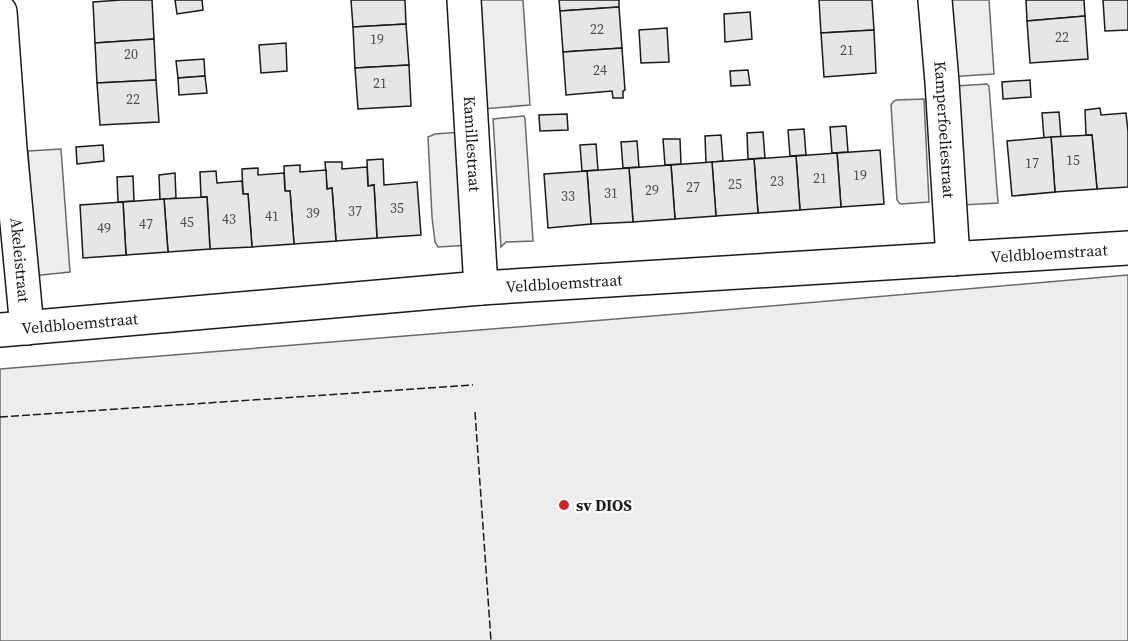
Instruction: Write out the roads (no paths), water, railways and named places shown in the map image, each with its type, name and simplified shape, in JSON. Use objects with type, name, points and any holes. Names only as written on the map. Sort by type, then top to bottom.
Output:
[{"type":"street","name":"Kamillestraat","points":[[464,0],[481,288]]},
{"type":"street","name":"Kamperfoeliestraat","points":[[935,0],[953,259]]},
{"type":"street","name":"Akeleistraat","points":[[0,12],[10,149],[13,329]]},
{"type":"street","name":"Veldbloemstraat","points":[[13,329],[481,288],[1128,248]]},
{"type":"place","name":"sv DIOS","points":[[564,505]]}]
